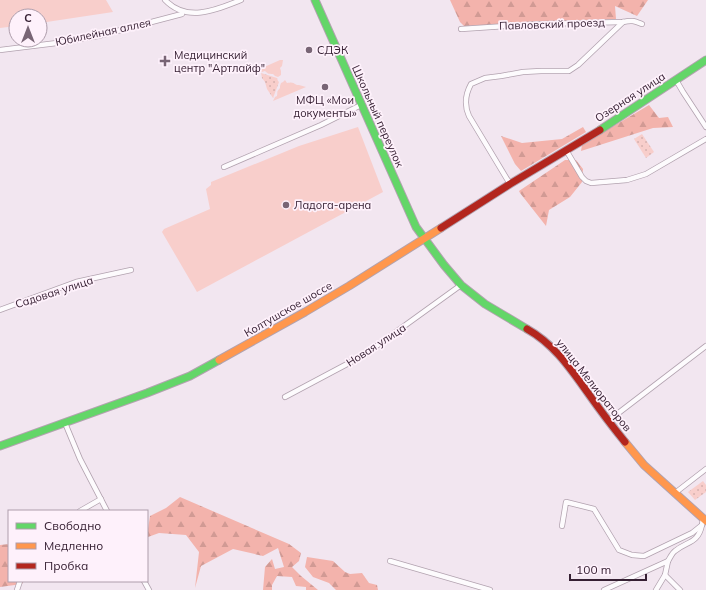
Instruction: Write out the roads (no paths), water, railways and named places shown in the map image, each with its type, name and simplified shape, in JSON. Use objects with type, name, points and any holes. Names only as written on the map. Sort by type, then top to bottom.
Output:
[{"type":"main road","name":"Школьный переулок","points":[[315,0],[416,227],[425,238]]},
{"type":"main road","name":"Озерная улица","points":[[566,150],[600,130],[706,60]]},
{"type":"main road","name":"Колтушское шоссе","points":[[0,446],[190,376],[349,286],[566,150]]},
{"type":"main road","name":"улица Мелиораторов","points":[[425,238],[461,285],[470,293],[485,304],[533,332],[552,347],[608,421],[644,465],[704,521]]},
{"type":"street","points":[[165,0],[176,9],[188,13],[200,13],[219,9],[241,0]]},
{"type":"street","name":"Юбилейная аллея","points":[[0,50],[98,36],[182,14]]},
{"type":"street","name":"Павловский проезд","points":[[461,29],[538,24],[623,22],[634,20],[642,24]]},
{"type":"street","points":[[510,184],[466,109],[467,92],[471,84],[485,78],[523,72],[569,71],[578,65],[623,22]]},
{"type":"street","points":[[676,80],[682,92],[706,127]]},
{"type":"street","points":[[224,167],[314,128],[361,105]]},
{"type":"street","points":[[566,150],[582,177],[591,183],[627,180],[646,174],[706,139]]},
{"type":"street","name":"Садовая улица","points":[[0,310],[76,282],[131,270]]},
{"type":"street","name":"Новая улица","points":[[285,397],[364,355],[461,285]]},
{"type":"street","points":[[608,421],[706,346]]},
{"type":"street","points":[[65,423],[80,459],[106,510]]},
{"type":"street","points":[[675,493],[706,469]]},
{"type":"street","points":[[82,510],[101,499]]},
{"type":"street","points":[[562,526],[566,502],[594,509],[619,550],[632,555],[644,556],[692,533],[704,521]]},
{"type":"street","points":[[656,590],[665,575],[668,562],[674,551],[697,538],[704,521]]},
{"type":"street","points":[[390,561],[490,590]]},
{"type":"street","points":[[604,590],[668,562]]},
{"type":"street","points":[[665,575],[680,590]]},
{"type":"place","name":"СДЭК","points":[[309,50]]},
{"type":"place","name":"Медицинский центр \"Артлайф\"","points":[[165,61]]},
{"type":"place","name":"МФЦ «Мои документы»","points":[[325,87]]},
{"type":"place","name":"Ладога-арена","points":[[286,205]]}]
